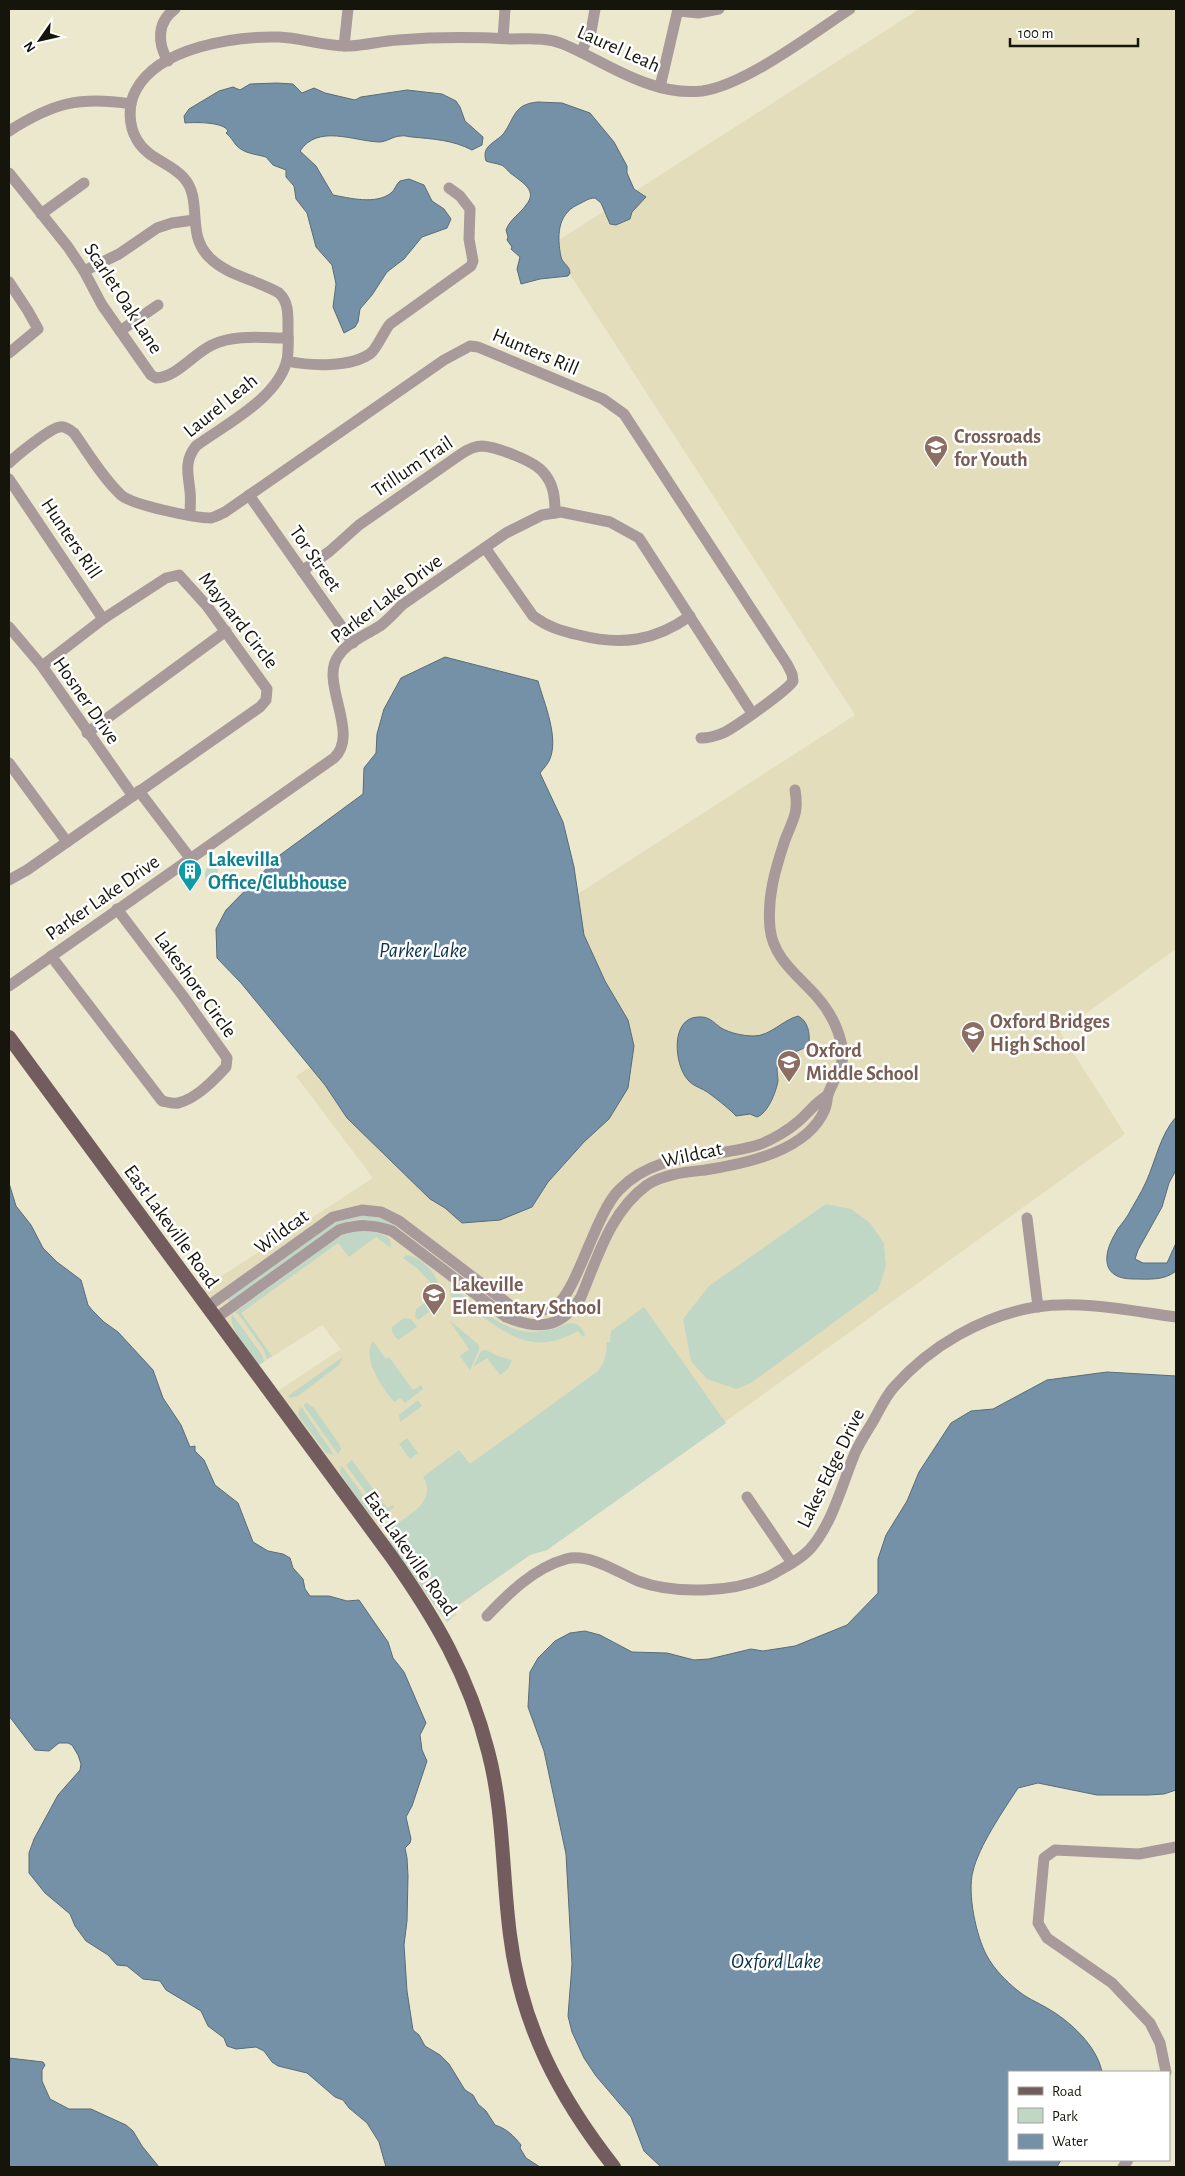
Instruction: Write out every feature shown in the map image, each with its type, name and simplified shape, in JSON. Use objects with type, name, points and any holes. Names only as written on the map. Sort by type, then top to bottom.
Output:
[{"type":"main road","name":"East Lakeville Road","points":[[9,1037],[409,1582],[432,1616],[455,1657],[477,1711],[492,1765],[499,1813],[511,1945],[526,2012],[558,2086],[584,2127],[614,2167]]},
{"type":"street","points":[[168,61],[159,36],[165,20],[175,9]]},
{"type":"street","points":[[344,46],[348,9]]},
{"type":"street","points":[[503,38],[505,9]]},
{"type":"street","points":[[581,52],[591,32],[594,9]]},
{"type":"street","points":[[660,87],[679,10],[698,13],[719,9]]},
{"type":"street","name":"Laurel Leah","points":[[190,515],[190,489],[186,468],[191,452],[196,446],[267,394],[287,361],[288,312],[284,297],[271,288],[239,275],[209,258],[198,241],[190,188],[184,178],[148,154],[137,141],[132,127],[131,104],[134,94],[144,78],[168,61],[204,45],[234,39],[280,37],[328,46],[344,46],[420,38],[503,38],[551,40],[581,52],[640,81],[688,92],[716,88],[729,83],[767,62],[850,9]]},
{"type":"street","points":[[9,131],[37,115],[73,102],[102,99],[131,104]]},
{"type":"street","name":"Scarlet Oak Lane","points":[[9,173],[84,270],[102,305],[151,375],[156,378],[167,377],[206,348],[221,342],[242,338],[288,338]]},
{"type":"street","points":[[41,214],[84,183]]},
{"type":"street","points":[[287,361],[321,365],[336,364],[364,356],[376,347],[390,324],[471,266],[473,261],[469,239],[470,209],[460,196],[449,188]]},
{"type":"street","points":[[84,270],[119,254],[157,228],[172,223],[194,220]]},
{"type":"street","points":[[9,282],[38,329],[9,353]]},
{"type":"street","points":[[120,331],[158,305]]},
{"type":"street","name":"Hunters Rill","points":[[9,463],[16,455],[52,431],[60,427],[68,428],[74,433],[103,474],[125,498],[139,504],[213,518],[444,360],[470,346],[478,347],[603,398],[614,405],[630,421],[792,674],[790,686],[725,732],[711,738],[701,738]]},
{"type":"street","name":"Trillum Trail","points":[[302,571],[330,551],[359,525],[461,454],[474,447],[482,446],[497,449],[539,468],[549,481],[554,494],[555,513]]},
{"type":"street","name":"Hunters Rill","points":[[9,479],[103,619]]},
{"type":"street","name":"Tor Street","points":[[249,495],[353,643]]},
{"type":"street","name":"Parker Lake Drive","points":[[9,986],[340,753],[343,744],[343,729],[333,668],[338,655],[388,620],[402,605],[526,521],[542,515],[561,512],[610,522],[640,538],[752,712]]},
{"type":"street","points":[[486,549],[533,616],[544,624],[560,631],[609,642],[650,637],[673,628],[690,616]]},
{"type":"street","name":"Maynard Circle","points":[[9,880],[27,870],[232,728],[260,707],[266,700],[267,689],[208,606],[179,575],[166,578],[103,619],[42,666]]},
{"type":"street","name":"Hosner Drive","points":[[9,627],[42,666],[87,733],[190,858]]},
{"type":"street","points":[[87,733],[226,631]]},
{"type":"street","points":[[9,763],[67,842]]},
{"type":"street","name":"Wildcat","points":[[211,1312],[339,1230],[362,1224],[378,1226],[392,1231],[506,1317],[527,1326],[545,1325],[566,1317],[575,1307],[614,1221],[623,1206],[636,1193],[650,1183],[682,1173],[762,1158],[788,1146],[810,1130],[825,1110],[828,1094],[844,1054],[836,1026],[820,1000],[782,960],[773,945],[770,933],[768,909],[772,884],[798,807],[795,790]]},
{"type":"street","name":"Lakeshore Circle","points":[[51,956],[162,1101],[176,1104],[190,1098],[219,1075],[226,1067],[227,1058],[118,910]]},
{"type":"street","name":"Wildcat","points":[[211,1312],[333,1217],[362,1210],[381,1212],[411,1230],[511,1306],[529,1311],[542,1311],[557,1305],[570,1289],[602,1214],[612,1197],[628,1182],[644,1170],[679,1158],[758,1145],[781,1133],[801,1119],[814,1104],[828,1094]]},
{"type":"street","points":[[1027,1218],[1038,1307]]},
{"type":"street","points":[[405,1240],[411,1230]]},
{"type":"street","points":[[562,1298],[575,1307]]},
{"type":"street","name":"Lakes Edge Drive","points":[[488,1616],[508,1594],[525,1580],[540,1570],[567,1559],[591,1560],[640,1582],[690,1590],[726,1588],[772,1575],[810,1549],[822,1531],[856,1450],[893,1388],[928,1354],[974,1327],[1004,1314],[1038,1307],[1070,1306],[1176,1316]]},
{"type":"street","points":[[747,1497],[792,1563]]},
{"type":"street","points":[[1166,2071],[1160,2043],[1150,2023],[1112,1983],[1047,1938],[1038,1923],[1044,1858],[1055,1850],[1139,1854],[1176,1847]]},
{"type":"shaded area","points":[[919,9],[1176,9],[1176,949],[1060,1032],[1125,1134],[547,1550],[530,1555],[453,1609],[457,1615],[447,1622],[275,1393],[341,1349],[322,1325],[256,1367],[200,1290],[373,1178],[296,1076],[855,715],[551,245]]},
{"type":"green space","points":[[211,864],[218,870],[216,880],[209,883],[206,882],[205,874],[207,867]]},
{"type":"green space","points":[[826,1204],[851,1209],[870,1223],[884,1243],[886,1266],[878,1290],[751,1383],[736,1389],[707,1379],[691,1361],[683,1319],[709,1286]]},
{"type":"green space","points":[[358,1215],[380,1218],[399,1230],[371,1220],[349,1221],[341,1224],[231,1302],[228,1301],[228,1298],[333,1224]]},
{"type":"green space","points":[[356,1229],[380,1233],[390,1239],[391,1248],[376,1237],[349,1257],[338,1243],[241,1313],[272,1356],[267,1359],[264,1350],[235,1312],[339,1237]]},
{"type":"green space","points":[[406,1255],[423,1262],[428,1267],[436,1278],[439,1289],[437,1290],[418,1269],[403,1258]]},
{"type":"green space","points":[[450,1288],[454,1288],[489,1316],[509,1327],[533,1332],[574,1323],[582,1328],[585,1334],[583,1337],[578,1331],[561,1339],[546,1342],[531,1342],[518,1338],[492,1324],[465,1304],[459,1308],[451,1296]]},
{"type":"green space","points":[[440,1292],[442,1302],[418,1320],[415,1317],[416,1309]]},
{"type":"green space","points":[[644,1307],[726,1423],[547,1550],[530,1555],[453,1609],[452,1613],[391,1527],[413,1513],[424,1500],[427,1486],[423,1477],[459,1450],[470,1464],[598,1371],[605,1358],[606,1342],[610,1342],[611,1331]]},
{"type":"green space","points":[[232,1314],[262,1355],[264,1362],[259,1365],[236,1333],[231,1319]]},
{"type":"green space","points":[[404,1318],[411,1319],[417,1327],[398,1340],[392,1332],[392,1327]]},
{"type":"green space","points":[[449,1320],[479,1345],[479,1350],[470,1370],[460,1356],[469,1349]]},
{"type":"green space","points":[[373,1341],[386,1359],[389,1357],[413,1390],[421,1385],[423,1389],[405,1403],[400,1398],[394,1402],[375,1373],[371,1365],[370,1356],[370,1348]]},
{"type":"green space","points":[[486,1350],[512,1360],[508,1369],[500,1375],[487,1358],[473,1367],[481,1351]]},
{"type":"green space","points":[[343,1357],[339,1365],[298,1396],[290,1398],[288,1396]]},
{"type":"green space","points":[[418,1400],[422,1406],[400,1422],[399,1415]]},
{"type":"green space","points":[[307,1403],[313,1407],[340,1445],[341,1449],[338,1454],[304,1406]]},
{"type":"green space","points":[[300,1407],[334,1455],[326,1453],[300,1418],[298,1414]]},
{"type":"green space","points":[[407,1438],[418,1453],[410,1459],[399,1444]]},
{"type":"green space","points":[[352,1460],[387,1508],[393,1505],[394,1507],[383,1515],[346,1465]]},
{"type":"green space","points":[[341,1465],[379,1517],[369,1514],[340,1472]]},
{"type":"green space","points":[[387,1528],[449,1614],[451,1619],[447,1622],[391,1544]]},
{"type":"water","points":[[250,84],[293,84],[302,93],[314,88],[325,93],[355,100],[361,97],[407,90],[442,94],[456,101],[465,121],[483,137],[482,145],[472,150],[450,142],[404,136],[379,142],[326,136],[316,138],[307,143],[300,151],[316,166],[333,195],[362,200],[378,199],[391,193],[400,181],[409,179],[424,185],[432,201],[444,209],[451,219],[447,228],[422,237],[404,259],[387,272],[360,309],[358,322],[355,327],[344,333],[333,307],[336,284],[332,265],[316,247],[307,213],[296,199],[294,186],[286,177],[286,170],[273,165],[266,157],[246,152],[239,148],[226,133],[228,131],[221,126],[216,124],[185,123],[184,116],[189,109],[219,91],[233,87],[240,90]]},
{"type":"water","points":[[538,102],[562,103],[590,113],[614,142],[627,166],[627,173],[634,189],[646,197],[632,212],[630,219],[616,225],[610,224],[601,203],[595,198],[586,200],[570,209],[560,227],[559,242],[561,257],[570,273],[568,276],[540,279],[521,284],[517,269],[520,257],[511,249],[512,247],[507,240],[506,230],[529,200],[530,191],[525,184],[502,166],[486,161],[485,156],[487,148],[504,133],[516,112],[524,105]]},
{"type":"water","name":"Parker Lake","points":[[445,657],[538,681],[550,721],[553,742],[549,761],[540,773],[563,822],[574,867],[584,935],[605,981],[628,1020],[634,1046],[628,1088],[609,1119],[584,1142],[548,1182],[532,1207],[500,1220],[462,1223],[445,1208],[430,1199],[347,1118],[325,1085],[241,983],[217,958],[216,929],[226,910],[280,855],[363,794],[364,768],[376,753],[377,734],[384,709],[401,678]]},
{"type":"water","points":[[798,1016],[808,1028],[809,1043],[806,1047],[784,1056],[780,1060],[777,1069],[778,1081],[773,1096],[765,1111],[757,1117],[750,1114],[736,1116],[711,1095],[691,1083],[683,1073],[677,1043],[683,1025],[689,1019],[705,1017],[728,1031],[754,1036],[771,1031]]},
{"type":"water","points":[[1176,1117],[1176,1170],[1169,1183],[1162,1207],[1135,1259],[1143,1263],[1167,1263],[1176,1243],[1176,1271],[1156,1279],[1123,1278],[1110,1271],[1107,1258],[1108,1250],[1116,1231],[1128,1215],[1144,1186],[1162,1140]]},
{"type":"water","points":[[9,1183],[16,1206],[31,1225],[43,1248],[57,1262],[81,1280],[88,1305],[92,1310],[118,1332],[153,1370],[163,1398],[181,1425],[190,1447],[195,1446],[195,1451],[204,1460],[215,1485],[238,1503],[253,1542],[268,1551],[283,1554],[290,1558],[293,1568],[303,1579],[305,1589],[310,1596],[329,1596],[347,1601],[359,1600],[388,1642],[393,1658],[404,1672],[426,1723],[420,1735],[422,1750],[427,1761],[412,1806],[406,1817],[411,1839],[405,1848],[408,1876],[407,1921],[404,1945],[407,1991],[413,2030],[419,2035],[425,2046],[440,2055],[449,2064],[465,2090],[473,2095],[495,2125],[512,2135],[521,2145],[520,2148],[526,2158],[540,2167],[386,2167],[379,2142],[367,2123],[349,2108],[343,2100],[335,2097],[307,2073],[278,2066],[272,2062],[264,2051],[256,2047],[236,2049],[227,2046],[224,2038],[208,2026],[201,2011],[166,1990],[160,1981],[143,1979],[127,1966],[117,1965],[108,1955],[86,1941],[75,1926],[70,1914],[45,1893],[29,1873],[29,1853],[34,1839],[58,1795],[80,1770],[81,1764],[72,1745],[68,1743],[59,1743],[49,1751],[35,1750],[9,1716]]},
{"type":"water","name":"Oxford Lake","points":[[1107,1372],[1176,1376],[1176,1790],[1164,1794],[1097,1795],[1038,1783],[1018,1788],[980,1851],[971,1880],[976,1926],[983,1948],[993,1966],[1020,1993],[1056,2013],[1073,2027],[1095,2053],[1099,2062],[1102,2071],[1008,2071],[1008,2161],[1060,2161],[1057,2167],[661,2167],[644,2151],[631,2117],[596,2076],[584,2058],[572,2032],[568,2016],[572,1964],[566,1854],[544,1751],[528,1707],[530,1672],[538,1658],[555,1641],[570,1633],[585,1631],[600,1635],[632,1652],[667,1653],[694,1660],[709,1659],[751,1649],[763,1651],[795,1646],[847,1625],[878,1593],[878,1559],[886,1535],[907,1501],[919,1472],[951,1423],[971,1411],[993,1409],[1047,1380]]},
{"type":"water","points":[[9,2058],[43,2062],[45,2065],[42,2070],[42,2081],[50,2099],[69,2109],[91,2109],[126,2125],[133,2131],[159,2167],[9,2167]]},
{"type":"place","name":"Crossroads for Youth","points":[[936,468]]},
{"type":"place","name":"Lakevilla Office/Clubhouse","points":[[190,892]]},
{"type":"place","name":"Oxford Bridges High School","points":[[973,1054]]},
{"type":"place","name":"Oxford Middle School","points":[[789,1083]]},
{"type":"place","name":"Lakeville Elementary School","points":[[434,1316]]}]
